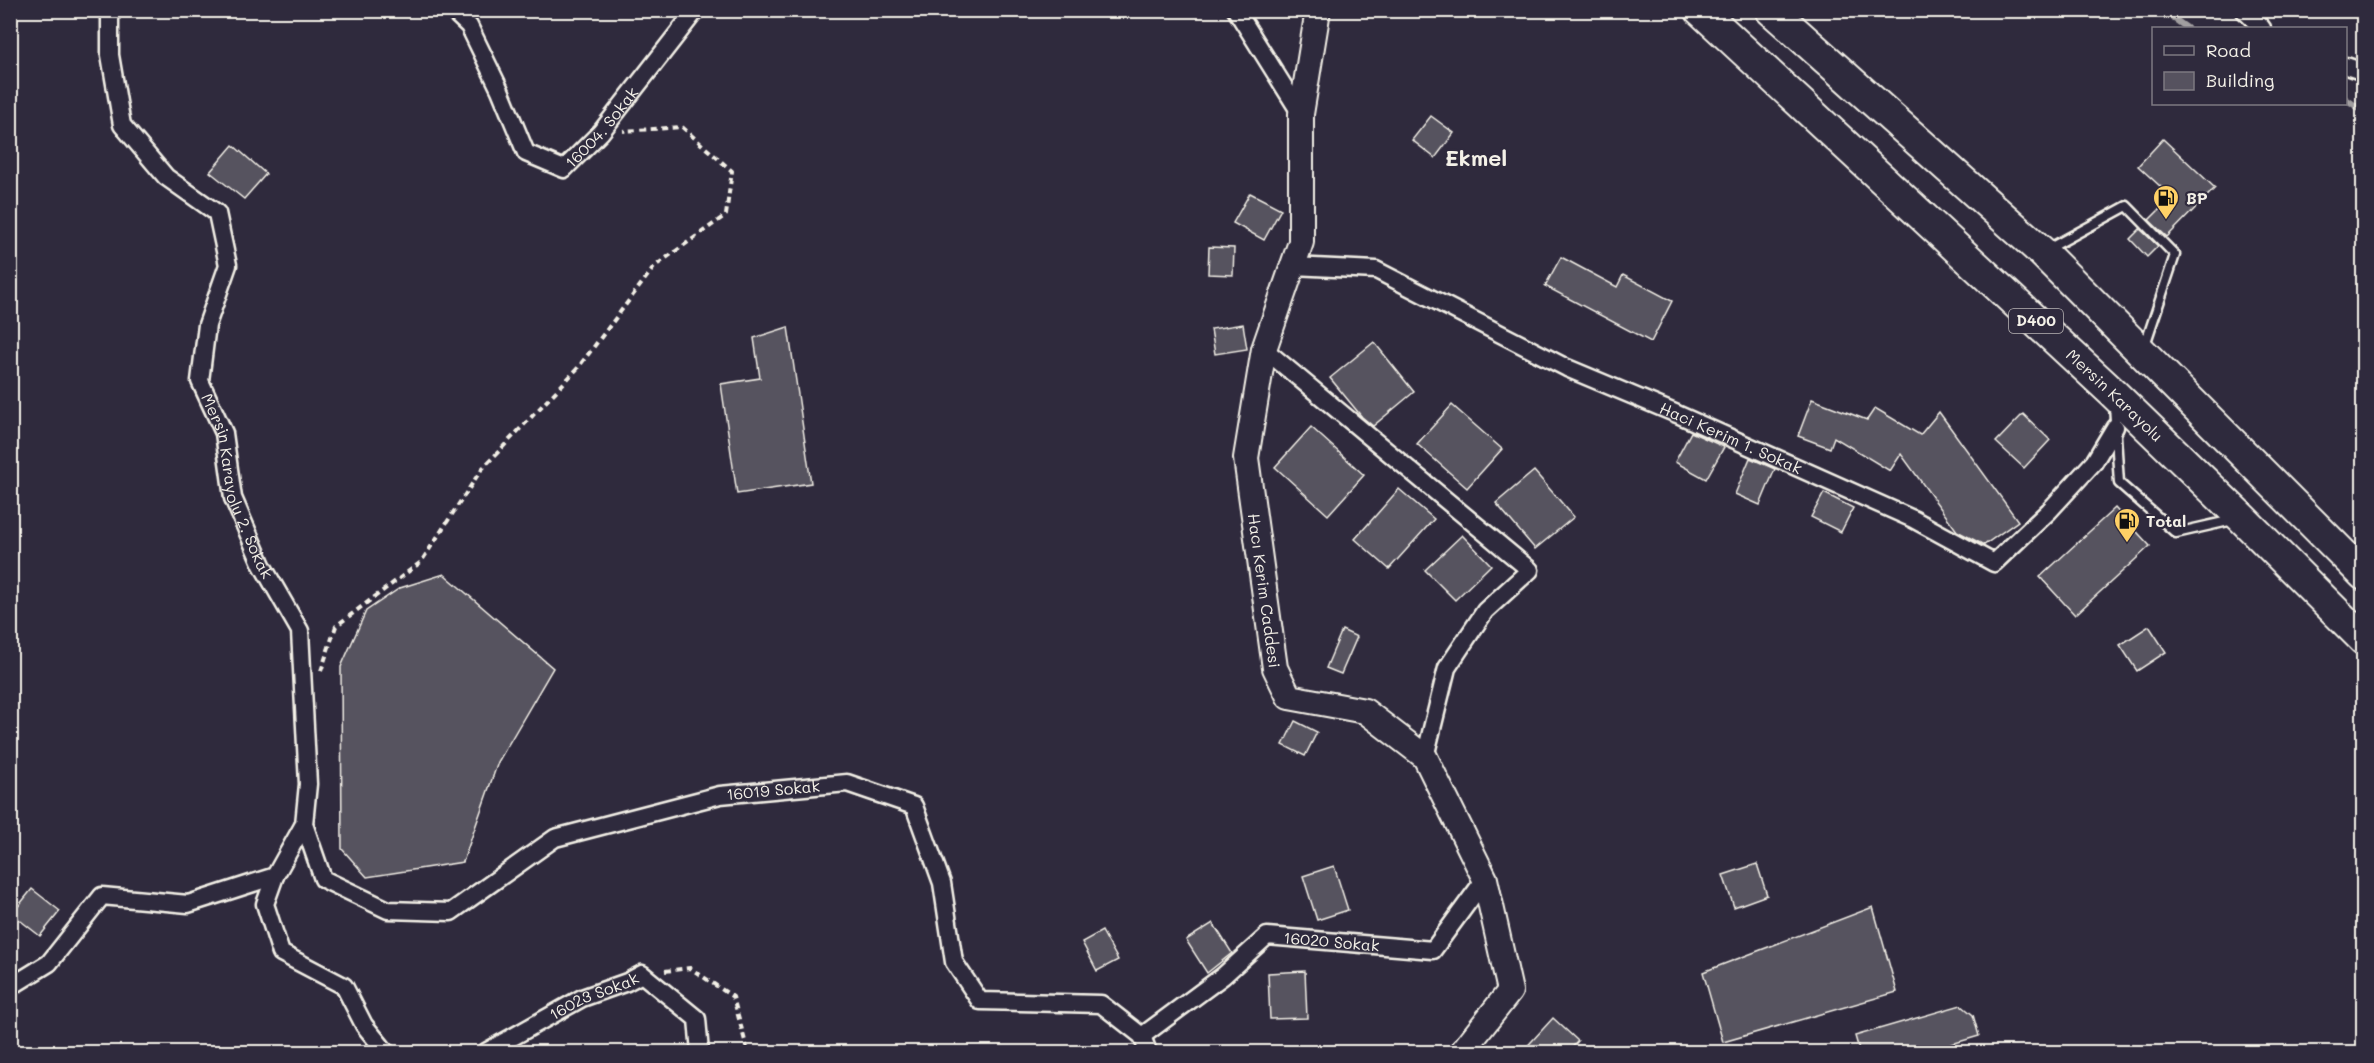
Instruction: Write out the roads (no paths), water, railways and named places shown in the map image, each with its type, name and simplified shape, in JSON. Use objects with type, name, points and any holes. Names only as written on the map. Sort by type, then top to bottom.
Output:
[{"type":"highway","name":"Mersin Karayolu","points":[[1700,10],[2113,393],[2364,640]]},
{"type":"highway","points":[[1772,10],[2042,252],[2364,575]]},
{"type":"street","name":"Mersin Karayolu 2. Sokak","points":[[110,10],[110,55],[122,125],[166,177],[217,213],[228,265],[207,325],[200,381],[224,433],[233,498],[262,565],[300,631],[308,784],[304,824]]},
{"type":"street","name":"16004. Sokak","points":[[452,10],[469,26],[500,90],[526,153],[564,169],[601,132],[696,10]]},
{"type":"street","points":[[1236,10],[1301,114]]},
{"type":"street","name":"Hacı Kerim Caddesi","points":[[1318,10],[1301,114],[1301,242],[1264,349],[1246,458],[1275,668],[1289,697],[1365,711],[1425,757],[1485,879],[1509,990],[1462,1053]]},
{"type":"street","points":[[2244,10],[2261,27]]},
{"type":"street","points":[[2347,66],[2364,72]]},
{"type":"street","name":"Haci Kerim 1. Sokak","points":[[1293,266],[1376,270],[1567,368],[1677,414],[1913,519],[1994,563],[2049,511],[2094,462],[2115,427]]},
{"type":"street","points":[[1264,349],[1530,570],[1485,611],[1447,668],[1425,757]]},
{"type":"street","name":"16019 Sokak","points":[[304,824],[323,879],[388,910],[451,912],[555,838],[720,795],[847,783],[914,806],[942,883],[954,962],[980,1002],[1101,1004],[1142,1036]]},
{"type":"street","points":[[304,824],[275,876],[265,904],[281,953],[344,986],[364,1025],[386,1053]]},
{"type":"street","points":[[10,987],[49,963],[102,896],[188,904],[275,876]]},
{"type":"street","name":"16020 Sokak","points":[[1142,1036],[1223,976],[1266,936],[1433,950],[1485,879]]},
{"type":"street","name":"16023 Sokak","points":[[486,1053],[510,1045],[582,999],[642,974],[697,1019],[700,1053]]},
{"type":"street","points":[[1142,1036],[1148,1053]]},
{"type":"lane","points":[[2042,252],[2127,206],[2175,255],[2143,352]]},
{"type":"lane","points":[[2113,393],[2119,483],[2176,533],[2242,518]]},
{"type":"waterway","points":[[2162,10],[2186,27]]},
{"type":"waterway","points":[[2347,100],[2364,112]]},
{"type":"place","name":"BP","points":[[2166,221]]},
{"type":"place","name":"Total","points":[[2127,544]]},
{"type":"district","name":"Ekmel","points":[[1476,158]]}]
